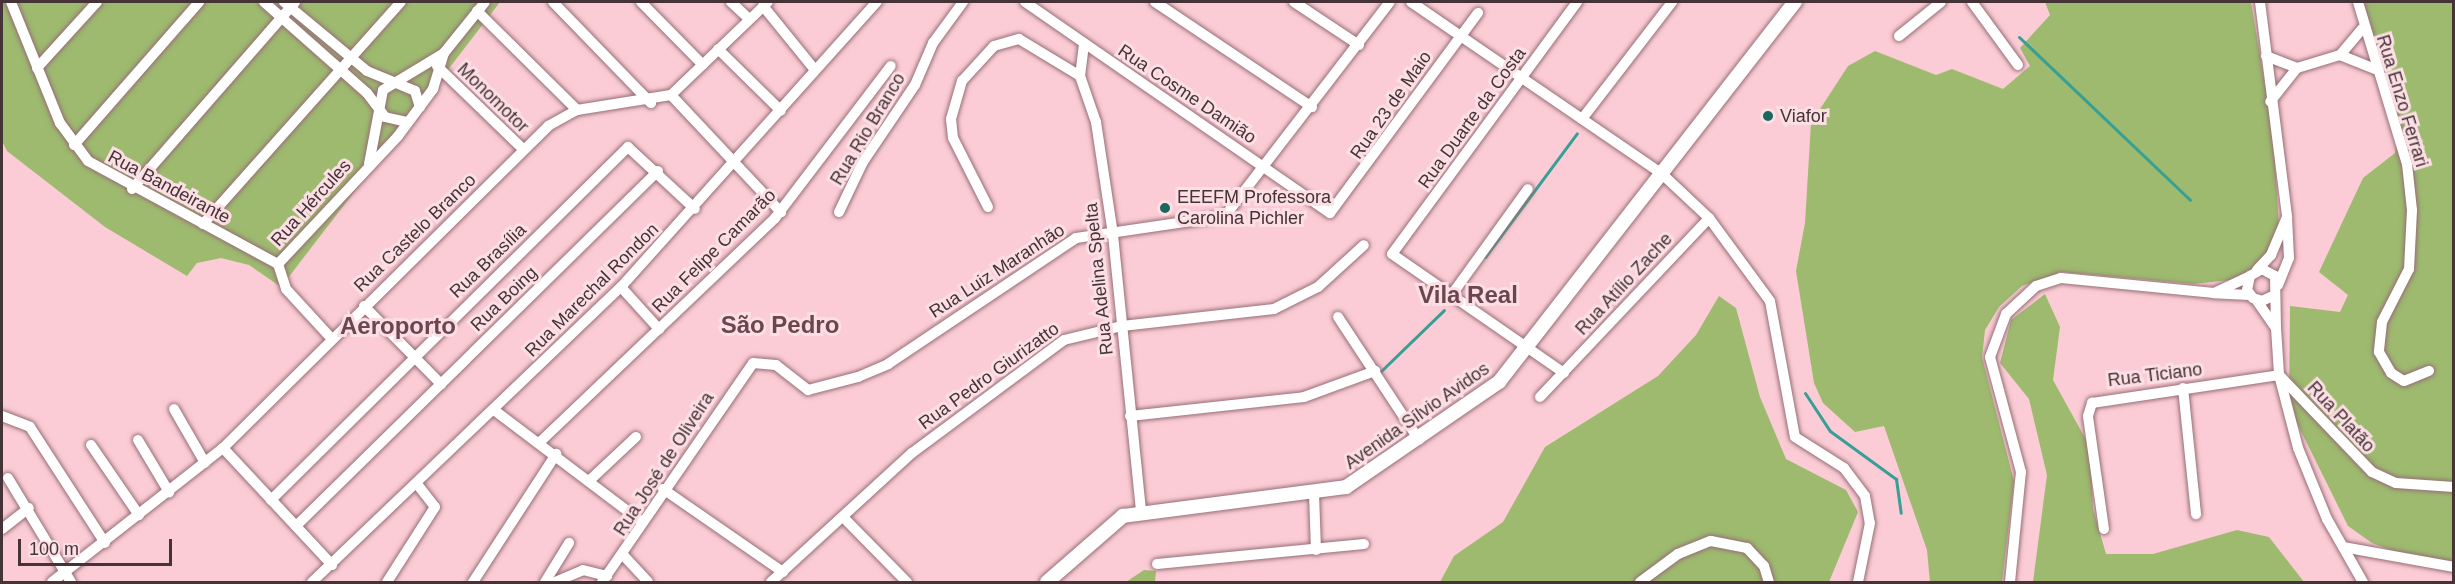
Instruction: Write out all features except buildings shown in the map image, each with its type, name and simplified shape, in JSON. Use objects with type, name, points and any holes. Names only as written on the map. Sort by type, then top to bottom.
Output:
[{"type":"main road","name":"Avenida Sílvio Avidos","points":[[1047,582],[1111,524],[1141,513],[1314,493],[1355,482],[1419,440],[1499,382],[1529,349],[1661,173],[1795,2]]},
{"type":"street","name":"Rua Bandeirante","points":[[11,2],[38,68],[74,145],[100,171],[278,264]]},
{"type":"street","points":[[38,68],[97,2]]},
{"type":"street","points":[[74,145],[200,2]]},
{"type":"street","points":[[264,2],[340,69],[392,121],[407,122]]},
{"type":"street","points":[[203,224],[400,2]]},
{"type":"street","points":[[553,2],[651,103]]},
{"type":"street","points":[[641,2],[703,64]]},
{"type":"street","points":[[731,2],[749,19]]},
{"type":"street","name":"Rua Marechal Rondon","points":[[312,582],[621,287],[734,166],[815,70],[877,2]]},
{"type":"street","name":"Rua Rio Branco","points":[[839,212],[863,162],[915,85],[933,43],[963,2]]},
{"type":"street","name":"Rua Cosme Damião","points":[[1025,2],[1330,213]]},
{"type":"street","points":[[1155,2],[1312,107]]},
{"type":"street","points":[[1294,2],[1359,45]]},
{"type":"street","name":"Rua Luiz Maranhão","points":[[753,363],[776,365],[808,390],[888,364],[1068,242],[1221,218],[1266,168],[1390,2]]},
{"type":"street","points":[[1411,2],[1661,173],[1709,218],[1770,301],[1796,437],[1844,468],[1865,496],[1870,523],[1858,582]]},
{"type":"street","name":"Rua Duarte da Costa","points":[[1450,297],[1392,254],[1577,2]]},
{"type":"street","points":[[1582,119],[1672,2]]},
{"type":"street","points":[[1899,36],[1941,2]]},
{"type":"street","points":[[1971,2],[2018,65]]},
{"type":"street","points":[[2260,2],[2270,102],[2287,217],[2289,258],[2277,290]]},
{"type":"street","name":"Rua Enzo Ferrari","points":[[2358,2],[2362,29],[2407,164],[2413,230],[2409,269],[2382,322],[2379,352],[2391,373],[2404,381],[2429,371]]},
{"type":"street","points":[[132,189],[281,17],[289,3],[350,58],[393,82],[415,91],[420,107]]},
{"type":"street","points":[[481,6],[577,110],[651,103],[671,95],[766,4],[815,70]]},
{"type":"street","name":"Rua Hércules","points":[[369,164],[382,90],[444,53],[481,6]]},
{"type":"street","name":"Rua 23 de Maio","points":[[1330,213],[1478,13]]},
{"type":"street","points":[[2270,102],[2297,68],[2340,55],[2362,29]]},
{"type":"street","points":[[988,207],[953,138],[951,119],[962,81],[994,46],[1019,39],[1080,76]]},
{"type":"street","name":"Rua Adelina Spelta","points":[[1084,44],[1080,76],[1096,122],[1113,235],[1141,513]]},
{"type":"street","points":[[718,49],[781,111]]},
{"type":"street","name":"Rua Hércules","points":[[278,264],[420,107],[441,70],[444,53]]},
{"type":"street","points":[[2340,55],[2375,69]]},
{"type":"street","points":[[2266,56],[2297,68]]},
{"type":"street","name":"Monomotor","points":[[432,61],[523,149]]},
{"type":"street","name":"Rua Felipe Camarão","points":[[540,442],[781,212],[891,66]]},
{"type":"street","points":[[671,95],[734,166],[781,212]]},
{"type":"street","name":"Rua Castelo Branco","points":[[52,582],[68,578],[105,543],[223,448],[523,149],[577,110]]},
{"type":"street","name":"Rua Brasília","points":[[271,500],[414,356],[628,147],[658,171]]},
{"type":"street","points":[[658,171],[695,209]]},
{"type":"street","name":"Rua Boing","points":[[296,526],[658,171]]},
{"type":"street","points":[[1528,189],[1450,297],[1564,374]]},
{"type":"street","points":[[2214,293],[2254,273],[2271,255],[2287,217]]},
{"type":"street","name":"Rua Atílio Zache","points":[[1540,397],[1709,218]]},
{"type":"street","name":"Rua Pedro Giurizatto","points":[[777,579],[912,453],[1029,363],[1072,336],[1122,326],[1274,309],[1318,287],[1364,245]]},
{"type":"street","points":[[278,264],[286,289],[331,338]]},
{"type":"street","points":[[2254,273],[2272,272],[2277,290],[2276,328],[2279,375],[2298,448],[2343,547],[2363,582]]},
{"type":"street","points":[[2254,273],[2253,298],[2276,328]]},
{"type":"street","points":[[2010,582],[2020,472],[1990,357],[2006,314],[2037,286],[2061,278],[2253,298],[2277,290]]},
{"type":"street","points":[[621,287],[659,328]]},
{"type":"street","points":[[364,306],[441,384]]},
{"type":"street","points":[[1338,317],[1419,440]]},
{"type":"street","name":"Rua José de Oliveira","points":[[604,579],[624,556],[663,489],[753,363]]},
{"type":"street","points":[[1130,416],[1304,397],[1375,371]]},
{"type":"street","name":"Rua Ticiano","points":[[2104,529],[2090,405],[2102,399],[2279,375]]},
{"type":"street","name":"Rua Platão","points":[[2279,375],[2372,472],[2396,483],[2454,487]]},
{"type":"street","points":[[2183,388],[2196,514]]},
{"type":"street","points":[[174,409],[205,463]]},
{"type":"street","points":[[494,410],[556,454],[642,522]]},
{"type":"street","points":[[2,416],[30,427],[105,543]]},
{"type":"street","points":[[590,480],[636,437]]},
{"type":"street","points":[[138,440],[169,492]]},
{"type":"street","points":[[91,445],[139,515]]},
{"type":"street","points":[[223,448],[332,565]]},
{"type":"street","points":[[473,582],[556,454]]},
{"type":"street","points":[[8,478],[29,508],[68,578]]},
{"type":"street","points":[[387,582],[435,507],[417,484]]},
{"type":"street","points":[[663,489],[777,579]]},
{"type":"street","points":[[1314,493],[1316,550]]},
{"type":"street","points":[[2,529],[29,508]]},
{"type":"street","points":[[843,518],[907,582]]},
{"type":"street","points":[[1640,582],[1678,554],[1711,541],[1747,548],[1764,567],[1769,582]]},
{"type":"street","points":[[544,582],[569,543]]},
{"type":"street","points":[[1157,564],[1364,544]]},
{"type":"street","points":[[2343,547],[2454,567]]},
{"type":"street","points":[[624,556],[648,582]]},
{"type":"street","points":[[555,582],[583,570],[604,579]]},
{"type":"green space","points":[[2,2],[500,2],[281,287],[249,265],[221,258],[197,263],[187,276],[105,227],[7,151],[2,141]]},
{"type":"green space","points":[[2045,2],[2251,2],[2273,132],[2279,226],[2265,258],[2240,279],[2193,284],[2062,272],[2022,286],[1999,307],[1985,330],[1982,357],[2014,481],[2002,582],[1930,582],[1927,550],[1884,426],[1855,432],[1823,403],[1814,383],[1796,271],[1805,223],[1811,123],[1848,66],[1875,51],[1936,75],[1952,69],[2003,89],[2030,66],[2020,48],[2050,15]]},
{"type":"green space","points":[[2353,2],[2453,2],[2452,562],[2401,554],[2372,543],[2348,526],[2289,407],[2290,306],[2340,312],[2348,295],[2319,272],[2363,178],[2395,153],[2398,128]]},
{"type":"green space","points":[[2045,294],[2060,327],[2053,380],[2090,447],[2093,509],[2106,554],[2153,554],[2237,530],[2269,537],[2304,582],[2033,582],[2047,475],[2029,399],[2000,363],[2011,320]]},
{"type":"green space","points":[[1719,296],[1736,308],[1760,397],[1786,459],[1846,490],[1858,512],[1829,582],[1440,582],[1454,556],[1503,522],[1545,447],[1658,376],[1696,335]]},
{"type":"green space","points":[[1144,570],[1156,571],[1155,582],[1126,582]]},
{"type":"waterway","points":[[2019,37],[2190,200]]},
{"type":"waterway","points":[[1485,257],[1577,133]]},
{"type":"waterway","points":[[1380,372],[1444,310]]},
{"type":"waterway","points":[[1805,393],[1830,431],[1896,479],[1901,513]]},
{"type":"place","name":"Viafor","points":[[1768,116]]},
{"type":"place","name":"EEEFM Professora Carolina Pichler","points":[[1165,208]]},
{"type":"district","name":"Vila Real","points":[[1468,295]]},
{"type":"district","name":"São Pedro","points":[[780,325]]},
{"type":"district","name":"Aeroporto","points":[[398,326]]}]
